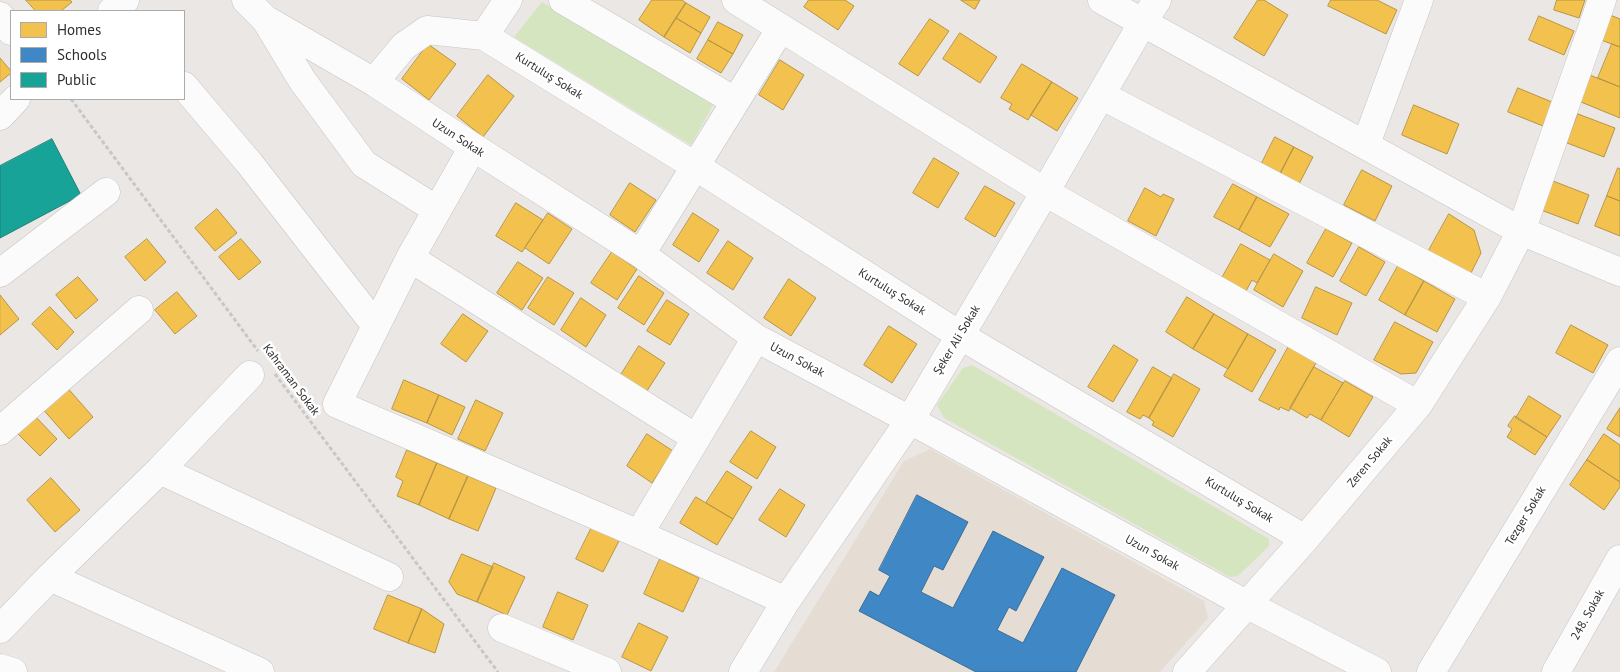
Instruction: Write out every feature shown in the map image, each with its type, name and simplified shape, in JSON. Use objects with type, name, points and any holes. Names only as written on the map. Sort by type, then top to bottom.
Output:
[{"type":"street","name":"Uzun Sokak","points":[[246,0],[265,19],[374,82],[641,254],[756,338],[1246,604],[1377,672]]},
{"type":"street","points":[[374,82],[404,46],[427,30],[484,36],[508,0]]},
{"type":"street","points":[[563,0],[735,101]]},
{"type":"street","points":[[736,0],[1045,192],[1418,405]]},
{"type":"street","points":[[1102,0],[1150,11],[1366,144],[1521,231],[1620,272]]},
{"type":"street","points":[[1366,144],[1419,0]]},
{"type":"street","name":"Zeren Sokak","points":[[1187,672],[1305,539],[1418,405],[1487,297],[1521,231],[1602,0]]},
{"type":"street","name":"Şeker Ali Sokak","points":[[743,672],[786,601],[910,420],[1150,11]]},
{"type":"street","points":[[0,16],[10,30]]},
{"type":"street","points":[[265,19],[302,80],[364,164],[437,210]]},
{"type":"street","points":[[641,254],[781,28]]},
{"type":"street","name":"Kurtuluş Sokak","points":[[484,36],[694,166],[960,336],[1305,539]]},
{"type":"street","points":[[185,87],[250,164],[376,326]]},
{"type":"street","points":[[1101,95],[1487,297]]},
{"type":"street","points":[[0,116],[15,100]]},
{"type":"street","points":[[473,147],[410,258],[337,404],[639,534],[786,601]]},
{"type":"street","points":[[0,273],[106,192]]},
{"type":"street","points":[[410,258],[696,438]]},
{"type":"street","points":[[0,431],[139,310]]},
{"type":"street","points":[[639,534],[756,338]]},
{"type":"street","name":"Tezger Sokak","points":[[1431,672],[1620,361]]},
{"type":"street","points":[[0,628],[160,470],[261,366]]},
{"type":"street","points":[[160,470],[389,577]]},
{"type":"street","name":"248. Sokak","points":[[1556,672],[1620,559]]},
{"type":"street","points":[[50,577],[260,672]]},
{"type":"street","points":[[502,628],[607,672]]},
{"type":"street","points":[[0,668],[13,672]]},
{"type":"path","name":"Kahraman Sokak","points":[[72,100],[261,366],[498,672]]},
{"type":"shaded area","points":[[930,449],[1204,601],[1208,618],[1160,672],[774,672],[904,461]]},
{"type":"green space","points":[[542,2],[713,105],[691,145],[514,37]]},
{"type":"green space","points":[[972,365],[1269,539],[1269,546],[1238,576],[1230,577],[944,418],[937,405],[963,368]]},
{"type":"building: Homes","points":[[26,0],[70,0],[72,2],[62,10],[35,10]]},
{"type":"building: Homes","points":[[652,0],[682,0],[686,3],[664,37],[639,20]]},
{"type":"building: Homes","points":[[809,0],[845,0],[854,6],[838,30],[804,7]]},
{"type":"building: Homes","points":[[961,0],[980,0],[975,9]]},
{"type":"building: Homes","points":[[1258,0],[1264,0],[1288,15],[1264,56],[1234,38]]},
{"type":"building: Homes","points":[[1331,0],[1377,0],[1397,10],[1386,34],[1328,6]]},
{"type":"building: Homes","points":[[1557,0],[1585,0],[1579,18],[1554,10]]},
{"type":"building: Homes","points":[[686,3],[710,17],[701,33],[676,18]]},
{"type":"building: Homes","points":[[1610,15],[1620,19],[1620,47],[1601,40]]},
{"type":"building: Homes","points":[[1539,16],[1574,31],[1564,55],[1529,40]]},
{"type":"building: Homes","points":[[676,18],[701,33],[690,53],[664,37]]},
{"type":"building: Homes","points":[[930,19],[949,31],[918,76],[899,64]]},
{"type":"building: Homes","points":[[718,22],[743,35],[733,54],[708,40]]},
{"type":"building: Homes","points":[[960,33],[997,57],[980,83],[943,59]]},
{"type":"building: Homes","points":[[708,40],[733,54],[721,73],[697,59]]},
{"type":"building: Homes","points":[[428,44],[456,64],[429,100],[402,79]]},
{"type":"building: Homes","points":[[1612,44],[1620,47],[1620,87],[1598,78]]},
{"type":"building: Homes","points":[[0,58],[10,70],[10,74],[0,82]]},
{"type":"building: Homes","points":[[780,60],[804,75],[783,110],[759,95]]},
{"type":"building: Homes","points":[[1022,64],[1052,82],[1028,120],[1009,109],[1012,104],[1001,98]]},
{"type":"building: Homes","points":[[1587,74],[1620,87],[1620,118],[1576,100]]},
{"type":"building: Homes","points":[[488,75],[514,96],[483,137],[457,116]]},
{"type":"building: Homes","points":[[1052,82],[1078,98],[1057,131],[1031,115]]},
{"type":"building: Homes","points":[[1518,88],[1552,102],[1543,126],[1508,112]]},
{"type":"building: Homes","points":[[1414,105],[1459,124],[1447,154],[1402,135]]},
{"type":"building: Homes","points":[[1578,114],[1615,128],[1604,157],[1567,143]]},
{"type":"building: Homes","points":[[1275,137],[1294,147],[1279,176],[1260,167]]},
{"type":"building: Homes","points":[[1294,147],[1313,157],[1298,186],[1279,176]]},
{"type":"building: Homes","points":[[934,158],[959,173],[938,208],[913,193]]},
{"type":"building: Homes","points":[[1618,168],[1620,169],[1620,201],[1607,196]]},
{"type":"building: Homes","points":[[1362,170],[1392,186],[1375,221],[1344,205]]},
{"type":"building: Homes","points":[[1553,181],[1589,195],[1578,224],[1541,210]]},
{"type":"building: Homes","points":[[630,183],[656,200],[635,232],[610,215]]},
{"type":"building: Homes","points":[[1233,184],[1257,197],[1239,230],[1214,217]]},
{"type":"building: Homes","points":[[985,186],[1015,203],[995,237],[965,219]]},
{"type":"building: Homes","points":[[1145,188],[1161,197],[1163,194],[1174,199],[1156,236],[1128,221]]},
{"type":"building: Homes","points":[[1607,196],[1620,201],[1620,236],[1595,226]]},
{"type":"building: Homes","points":[[1257,197],[1289,214],[1270,247],[1239,230]]},
{"type":"building: Homes","points":[[516,203],[543,220],[522,252],[496,236]]},
{"type":"building: Homes","points":[[217,209],[237,233],[215,251],[195,228]]},
{"type":"building: Homes","points":[[548,213],[572,229],[549,264],[525,248]]},
{"type":"building: Homes","points":[[693,213],[719,230],[699,262],[673,245]]},
{"type":"building: Homes","points":[[1449,214],[1474,230],[1481,253],[1470,275],[1428,252]]},
{"type":"building: Homes","points":[[1326,229],[1352,243],[1333,277],[1307,263]]},
{"type":"building: Homes","points":[[147,239],[166,262],[145,281],[125,257]]},
{"type":"building: Homes","points":[[241,239],[261,262],[239,280],[219,257]]},
{"type":"building: Homes","points":[[728,241],[753,258],[733,290],[707,273]]},
{"type":"building: Homes","points":[[1241,244],[1270,260],[1257,283],[1252,280],[1246,291],[1222,278]]},
{"type":"building: Homes","points":[[1359,247],[1385,262],[1366,296],[1340,281]]},
{"type":"building: Homes","points":[[612,252],[637,269],[617,300],[591,283]]},
{"type":"building: Homes","points":[[1274,254],[1303,271],[1283,307],[1254,290]]},
{"type":"building: Homes","points":[[518,262],[543,278],[522,310],[497,293]]},
{"type":"building: Homes","points":[[1398,266],[1424,281],[1405,315],[1379,300]]},
{"type":"building: Homes","points":[[639,276],[664,293],[644,325],[618,308]]},
{"type":"building: Homes","points":[[78,277],[98,300],[76,319],[56,295]]},
{"type":"building: Homes","points":[[548,277],[574,293],[554,325],[528,308]]},
{"type":"building: Homes","points":[[789,279],[816,298],[791,336],[764,318]]},
{"type":"building: Homes","points":[[1424,281],[1455,299],[1437,332],[1405,315]]},
{"type":"building: Homes","points":[[1316,287],[1352,303],[1337,335],[1302,318]]},
{"type":"building: Homes","points":[[177,292],[197,316],[175,334],[155,310]]},
{"type":"building: Homes","points":[[0,295],[19,319],[0,335]]},
{"type":"building: Homes","points":[[1187,297],[1214,314],[1193,349],[1166,332]]},
{"type":"building: Homes","points":[[581,298],[606,315],[586,347],[561,330]]},
{"type":"building: Homes","points":[[667,300],[689,314],[670,345],[647,331]]},
{"type":"building: Homes","points":[[50,307],[74,332],[57,350],[32,324]]},
{"type":"building: Homes","points":[[463,314],[488,331],[466,362],[441,344]]},
{"type":"building: Homes","points":[[1214,314],[1248,334],[1228,369],[1193,349]]},
{"type":"building: Homes","points":[[1395,322],[1433,342],[1416,373],[1401,374],[1374,360]]},
{"type":"building: Homes","points":[[1571,325],[1608,345],[1593,373],[1556,353]]},
{"type":"building: Homes","points":[[889,326],[917,344],[892,383],[864,365]]},
{"type":"building: Homes","points":[[1248,334],[1276,350],[1252,392],[1224,376]]},
{"type":"building: Homes","points":[[1114,345],[1138,360],[1113,402],[1088,387]]},
{"type":"building: Homes","points":[[639,346],[665,363],[645,394],[619,378]]},
{"type":"building: Homes","points":[[1289,346],[1317,361],[1289,411],[1280,407],[1279,410],[1259,400]]},
{"type":"building: Homes","points":[[1153,367],[1172,378],[1149,418],[1143,415],[1140,419],[1127,412]]},
{"type":"building: Homes","points":[[1314,367],[1343,383],[1321,420],[1310,414],[1307,418],[1290,408]]},
{"type":"building: Homes","points":[[1174,374],[1200,389],[1173,437],[1152,425],[1154,422],[1149,418]]},
{"type":"building: Homes","points":[[404,380],[439,395],[427,423],[392,409]]},
{"type":"building: Homes","points":[[1345,381],[1373,397],[1349,437],[1321,420]]},
{"type":"building: Homes","points":[[65,385],[93,417],[69,439],[41,407]]},
{"type":"building: Homes","points":[[439,395],[465,407],[452,435],[427,423]]},
{"type":"building: Homes","points":[[1529,396],[1561,416],[1547,437],[1516,418]]},
{"type":"building: Homes","points":[[476,400],[503,413],[485,451],[458,439]]},
{"type":"building: Homes","points":[[1620,408],[1620,437],[1607,429]]},
{"type":"building: Homes","points":[[33,414],[57,439],[40,456],[15,431]]},
{"type":"building: Homes","points":[[1515,416],[1547,437],[1535,455],[1507,437],[1512,429],[1508,426]]},
{"type":"building: Homes","points":[[751,431],[776,447],[757,479],[730,462]]},
{"type":"building: Homes","points":[[647,434],[673,451],[652,483],[627,466]]},
{"type":"building: Homes","points":[[1604,434],[1620,445],[1620,482],[1587,460]]},
{"type":"building: Homes","points":[[407,450],[437,463],[419,505],[397,496],[403,481],[396,477]]},
{"type":"building: Homes","points":[[1587,460],[1620,482],[1620,487],[1604,510],[1570,485]]},
{"type":"building: Homes","points":[[437,463],[468,476],[449,519],[419,505]]},
{"type":"building: Homes","points":[[727,471],[752,487],[733,519],[706,503]]},
{"type":"building: Homes","points":[[468,476],[496,488],[478,531],[449,519]]},
{"type":"building: Homes","points":[[51,478],[80,510],[55,532],[27,500]]},
{"type":"building: Homes","points":[[780,489],[805,505],[786,537],[759,520]]},
{"type":"building: Homes","points":[[696,497],[733,519],[717,545],[680,523]]},
{"type":"building: Homes","points":[[593,525],[620,539],[603,572],[576,559]]},
{"type":"building: Homes","points":[[462,554],[493,567],[477,602],[457,594],[449,582]]},
{"type":"building: Homes","points":[[660,559],[699,578],[683,612],[644,594]]},
{"type":"building: Homes","points":[[494,563],[525,577],[507,615],[477,602]]},
{"type":"building: Homes","points":[[558,592],[588,605],[573,640],[543,627]]},
{"type":"building: Homes","points":[[388,595],[422,609],[408,643],[374,629]]},
{"type":"building: Homes","points":[[422,609],[444,624],[435,653],[408,643]]},
{"type":"building: Homes","points":[[639,623],[668,637],[651,671],[622,657]]},
{"type":"building: Schools","points":[[917,495],[968,522],[943,570],[934,566],[921,592],[953,608],[993,531],[1044,557],[1016,611],[1009,607],[997,630],[1023,643],[1062,568],[1115,595],[1076,672],[976,672],[859,611],[870,591],[879,596],[890,576],[879,570]]},
{"type":"building: Public","points":[[52,139],[81,195],[0,238],[0,166]]}]
